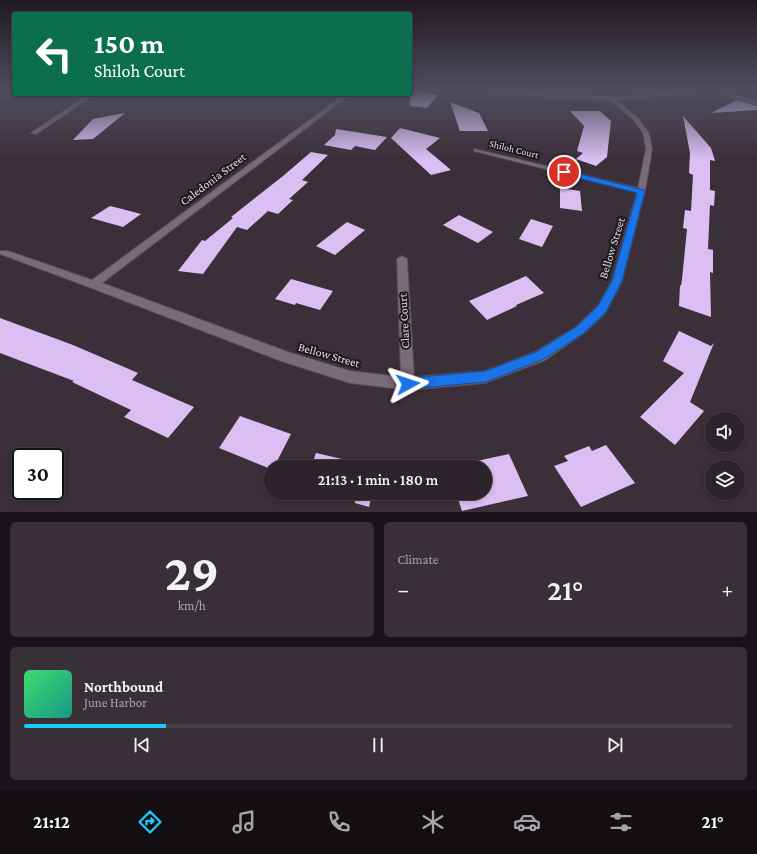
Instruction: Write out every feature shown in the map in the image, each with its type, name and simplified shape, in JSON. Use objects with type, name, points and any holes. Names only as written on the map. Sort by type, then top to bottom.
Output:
[{"type":"street","points":[[34,133],[64,113]]},
{"type":"street","name":"Caledonia Street","points":[[93,284],[323,113]]},
{"type":"street","name":"Bellow Street","points":[[4,253],[93,284],[286,357],[350,377],[408,384],[486,377],[540,356],[580,330],[602,309],[617,281],[641,191],[649,149],[646,133],[636,119],[628,113]]},
{"type":"street","name":"Shiloh Court","points":[[476,150],[641,191]]},
{"type":"street","name":"Clare Court","points":[[402,259],[408,384]]},
{"type":"building","points":[[125,113],[93,139],[73,140],[93,119]]},
{"type":"building","points":[[454,113],[479,113],[488,131],[460,131]]},
{"type":"building","points":[[572,113],[602,113],[611,121],[607,157],[596,166],[576,159],[583,153],[577,151],[584,126]]},
{"type":"building","points":[[683,116],[711,148],[715,161],[710,160],[710,190],[715,191],[714,206],[710,205],[708,249],[713,250],[713,273],[710,272],[711,317],[679,306],[687,229],[683,228],[685,210],[691,211],[693,175],[689,173],[690,153]]},
{"type":"building","points":[[400,128],[440,138],[426,149],[451,170],[431,175],[391,138]]},
{"type":"building","points":[[336,129],[387,137],[375,150],[355,146],[351,150],[324,145],[335,135]]},
{"type":"building","points":[[311,152],[328,155],[302,180],[308,182],[289,199],[293,200],[278,214],[268,211],[247,230],[237,227],[203,274],[178,271],[202,240],[205,241],[233,218],[231,217]]},
{"type":"building","points":[[560,188],[580,191],[582,211],[560,208]]},
{"type":"building","points":[[110,206],[141,214],[123,227],[91,218]]},
{"type":"building","points":[[459,215],[493,232],[478,243],[443,225]]},
{"type":"building","points":[[531,219],[553,226],[542,247],[519,239]]},
{"type":"building","points":[[347,222],[365,230],[335,255],[316,246]]},
{"type":"building","points":[[526,276],[544,293],[487,320],[469,301]]},
{"type":"building","points":[[291,279],[333,291],[320,310],[275,299]]},
{"type":"building","points":[[0,318],[73,345],[138,373],[132,380],[194,407],[168,438],[124,417],[131,410],[72,382],[74,381],[0,353]]},
{"type":"building","points":[[679,331],[711,346],[714,343],[690,402],[704,411],[675,445],[640,417],[684,373],[663,361]]},
{"type":"building","points":[[240,416],[291,434],[278,460],[264,460],[264,466],[219,448]]},
{"type":"building","points":[[606,445],[635,483],[581,507],[554,466],[568,461],[564,456],[589,446],[592,451]]},
{"type":"building","points":[[316,453],[346,460],[314,460]]},
{"type":"building","points":[[509,454],[528,496],[462,511],[458,500],[492,500],[492,460],[481,460]]},
{"type":"building","points":[[352,500],[370,500],[369,507],[355,503],[355,501]]},
{"type":"route","points":[[408,384],[486,377],[540,356],[580,330],[602,309],[617,281],[641,191],[564,172]]}]
